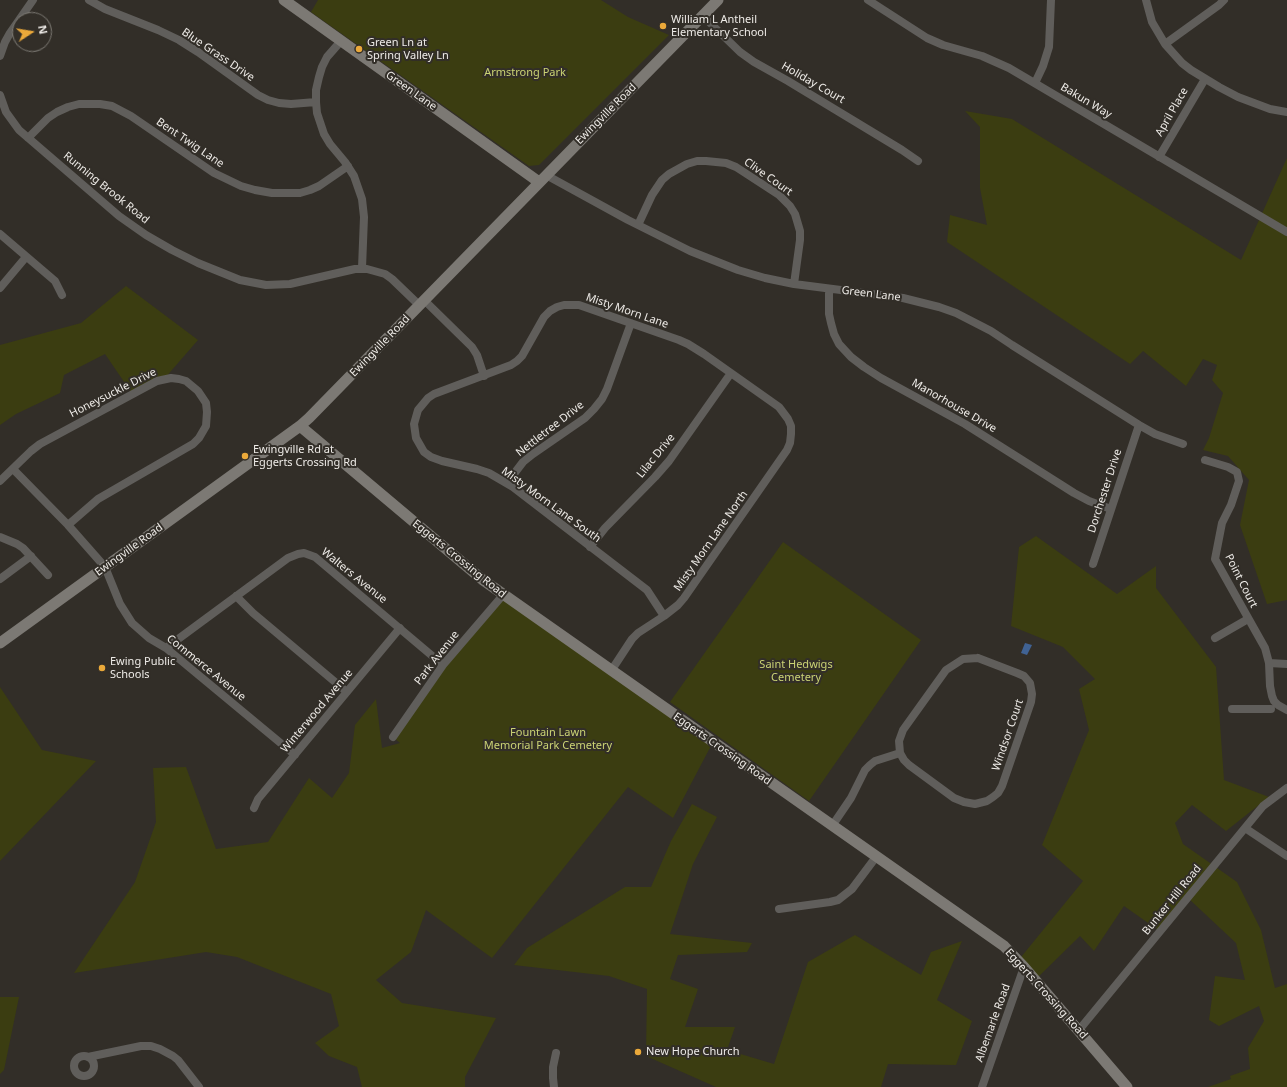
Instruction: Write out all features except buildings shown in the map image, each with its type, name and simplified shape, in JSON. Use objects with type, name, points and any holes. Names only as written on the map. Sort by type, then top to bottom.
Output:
[{"type":"street","points":[[0,56],[10,33],[33,0]]},
{"type":"street","name":"Blue Grass Drive","points":[[89,0],[105,9],[158,30],[178,40],[198,52],[258,95],[268,100],[291,104],[316,102]]},
{"type":"street","name":"Green Lane","points":[[284,0],[341,41],[543,179],[717,263],[765,278],[794,284],[903,298],[956,313],[991,331],[1018,350],[1139,426],[1155,434],[1183,444]]},
{"type":"street","name":"Ewingville Road","points":[[0,643],[309,418],[718,0]]},
{"type":"street","points":[[1034,83],[1044,66],[1049,47],[1051,0]]},
{"type":"street","points":[[1146,0],[1152,22],[1165,44],[1182,62],[1204,79],[1238,97],[1270,109],[1287,112]]},
{"type":"street","points":[[1165,44],[1224,0]]},
{"type":"street","name":"Bakun Way","points":[[873,1],[927,38],[942,45],[996,61],[1287,232]]},
{"type":"street","name":"Holiday Court","points":[[704,16],[740,52],[754,62],[788,80],[902,150],[918,162]]},
{"type":"street","points":[[341,41],[322,67],[317,83],[317,113],[324,134],[348,166],[359,188],[364,212],[362,268]]},
{"type":"street","name":"April Place","points":[[1159,157],[1204,79]]},
{"type":"street","name":"Running Brook Road","points":[[0,96],[2,106],[12,121],[28,138],[128,222],[172,250],[219,272],[252,283],[278,285],[290,284],[362,268],[385,274],[422,302],[472,347],[477,355],[484,376]]},
{"type":"street","name":"Bent Twig Lane","points":[[28,138],[48,118],[57,112],[68,107],[89,103],[112,106],[127,113],[214,173],[227,180],[255,190],[272,193],[300,193],[318,186],[348,166]]},
{"type":"street","name":"Clive Court","points":[[638,225],[652,195],[662,180],[677,168],[706,160],[726,163],[736,167],[779,195],[788,203],[795,214],[798,222],[800,240],[794,284]]},
{"type":"street","points":[[0,234],[55,281],[62,295]]},
{"type":"street","points":[[0,288],[26,257]]},
{"type":"street","name":"Manorhouse Drive","points":[[829,289],[829,314],[832,329],[839,344],[851,357],[881,378],[966,424],[1074,493],[1089,501],[1111,509]]},
{"type":"street","name":"Misty Morn Lane","points":[[418,410],[423,403],[434,394],[484,376],[517,361],[522,356],[544,317],[557,307],[571,304],[579,305],[684,342],[704,354],[779,407],[788,419],[791,426]]},
{"type":"street","name":"Nettletree Drive","points":[[507,483],[523,462],[585,418],[594,409],[607,389],[631,323]]},
{"type":"street","name":"Lilac Drive","points":[[590,547],[605,528],[660,472],[731,373]]},
{"type":"street","name":"Honeysuckle Drive","points":[[0,481],[40,444],[157,381],[171,378],[179,379],[193,385],[206,403],[206,426],[199,438],[193,444],[98,499],[68,525]]},
{"type":"street","name":"Misty Morn Lane South","points":[[418,410],[414,424],[415,432],[419,445],[424,452],[438,460],[489,473],[507,483],[647,590],[664,616]]},
{"type":"street","name":"Eggerts Crossing Road","points":[[300,426],[461,562],[503,595],[1004,946],[1079,1030],[1127,1087]]},
{"type":"street","name":"Misty Morn Lane North","points":[[611,671],[632,639],[638,633],[664,616],[684,598],[787,450],[790,443],[791,426]]},
{"type":"street","name":"Dorchester Drive","points":[[1093,564],[1139,426]]},
{"type":"street","name":"Point Court","points":[[1205,460],[1228,467],[1237,472],[1239,481],[1231,506],[1222,523],[1215,559],[1265,648],[1269,663],[1272,696],[1278,705],[1287,710]]},
{"type":"street","points":[[13,469],[68,525],[105,567]]},
{"type":"street","points":[[0,537],[17,544],[31,556],[48,575]]},
{"type":"street","name":"Walters Avenue","points":[[166,648],[292,556],[298,554],[310,554],[443,665]]},
{"type":"street","points":[[0,580],[31,556]]},
{"type":"street","name":"Commerce Avenue","points":[[105,567],[120,604],[132,623],[149,638],[166,648],[295,755]]},
{"type":"street","name":"Park Avenue","points":[[393,737],[443,665],[503,595]]},
{"type":"street","points":[[236,596],[253,613],[347,692]]},
{"type":"street","name":"Point Court","points":[[1215,638],[1248,619]]},
{"type":"street","name":"Winterwood Avenue","points":[[254,808],[258,799],[400,628]]},
{"type":"street","name":"Windsor Court","points":[[978,658],[1018,673],[1024,676],[1030,683],[1032,694],[1031,702],[1002,786],[998,793],[987,801],[975,804],[954,798],[909,765],[900,753],[900,741],[903,730],[946,670],[963,659],[978,658]]},
{"type":"street","points":[[1269,663],[1287,664]]},
{"type":"street","points":[[1232,709],[1271,709]]},
{"type":"street","points":[[832,826],[851,798],[865,770],[875,761],[900,753]]},
{"type":"street","name":"Bunker Hill Road","points":[[1079,1030],[1245,828],[1264,806],[1287,788]]},
{"type":"street","points":[[1245,828],[1287,856]]},
{"type":"street","points":[[779,909],[838,900],[852,889],[876,857]]},
{"type":"street","name":"Albemarle Road","points":[[982,1087],[1024,967]]},
{"type":"street","points":[[88,1057],[141,1046],[151,1046],[160,1049],[178,1060],[199,1087]]},
{"type":"street","points":[[554,1087],[553,1067],[556,1053]]},
{"type":"green space","name":"Armstrong Park","points":[[318,0],[601,0],[628,17],[669,35],[539,165],[529,166],[311,12]]},
{"type":"green space","points":[[965,111],[1012,119],[1241,260],[1287,158],[1287,600],[1267,604],[1240,525],[1249,480],[1228,456],[1203,450],[1209,438],[1223,393],[1212,380],[1217,365],[1203,359],[1186,386],[1143,351],[1130,364],[947,242],[950,215],[987,225],[980,188],[980,127]]},
{"type":"green space","points":[[126,286],[198,340],[165,378],[131,392],[105,354],[64,375],[60,393],[16,414],[0,425],[0,345],[81,323]]},
{"type":"green space","points":[[1036,536],[1117,594],[1156,566],[1156,588],[1216,667],[1224,780],[1269,797],[1226,831],[1192,805],[1175,823],[1183,844],[1237,882],[1261,930],[1275,988],[1287,984],[1287,1087],[1208,1087],[1231,1079],[1230,1076],[1250,1069],[1248,1048],[1264,1021],[1259,1006],[1219,1026],[1209,1020],[1215,976],[1245,980],[1236,943],[1188,898],[1161,932],[1124,906],[1094,951],[1080,936],[1034,981],[1017,962],[1083,881],[1042,845],[1089,730],[1079,689],[1095,679],[1063,647],[1011,626],[1019,547]]},
{"type":"green space","name":"Saint Hedwigs Cemetery","points":[[783,542],[921,640],[809,801],[670,702]]},
{"type":"green space","name":"Fountain Lawn Memorial Park Cemetery","points":[[503,595],[713,742],[673,818],[628,787],[492,958],[426,910],[411,952],[376,980],[402,1003],[496,1018],[465,1077],[465,1087],[362,1087],[357,1067],[329,1056],[315,1043],[339,1026],[331,994],[237,957],[206,952],[74,973],[135,882],[156,822],[153,768],[186,767],[216,849],[268,842],[309,778],[332,798],[349,773],[355,725],[376,699],[382,748],[400,743],[393,737],[443,665]]},
{"type":"green space","points":[[0,687],[42,750],[96,761],[0,861]]},
{"type":"green space","points":[[692,804],[717,817],[693,864],[670,934],[752,943],[747,952],[678,955],[670,979],[698,989],[685,1027],[735,1027],[727,1050],[774,1064],[808,962],[855,935],[921,975],[931,952],[962,941],[937,1000],[972,1021],[956,1065],[888,1064],[881,1087],[716,1087],[646,1056],[647,989],[609,976],[514,965],[527,948],[625,887],[651,887],[671,841]]},
{"type":"green space","points":[[0,997],[19,997],[4,1070],[0,1074]]},
{"type":"water","points":[[1025,643],[1032,645],[1027,655],[1021,653]]},
{"type":"place","name":"William L Antheil Elementary School","points":[[663,26]]},
{"type":"place","name":"Green Ln at Spring Valley Ln","points":[[359,49]]},
{"type":"place","name":"Ewingville Rd at Eggerts Crossing Rd","points":[[245,456]]},
{"type":"place","name":"Ewing Public Schools","points":[[102,668]]},
{"type":"place","name":"New Hope Church","points":[[638,1052]]}]
